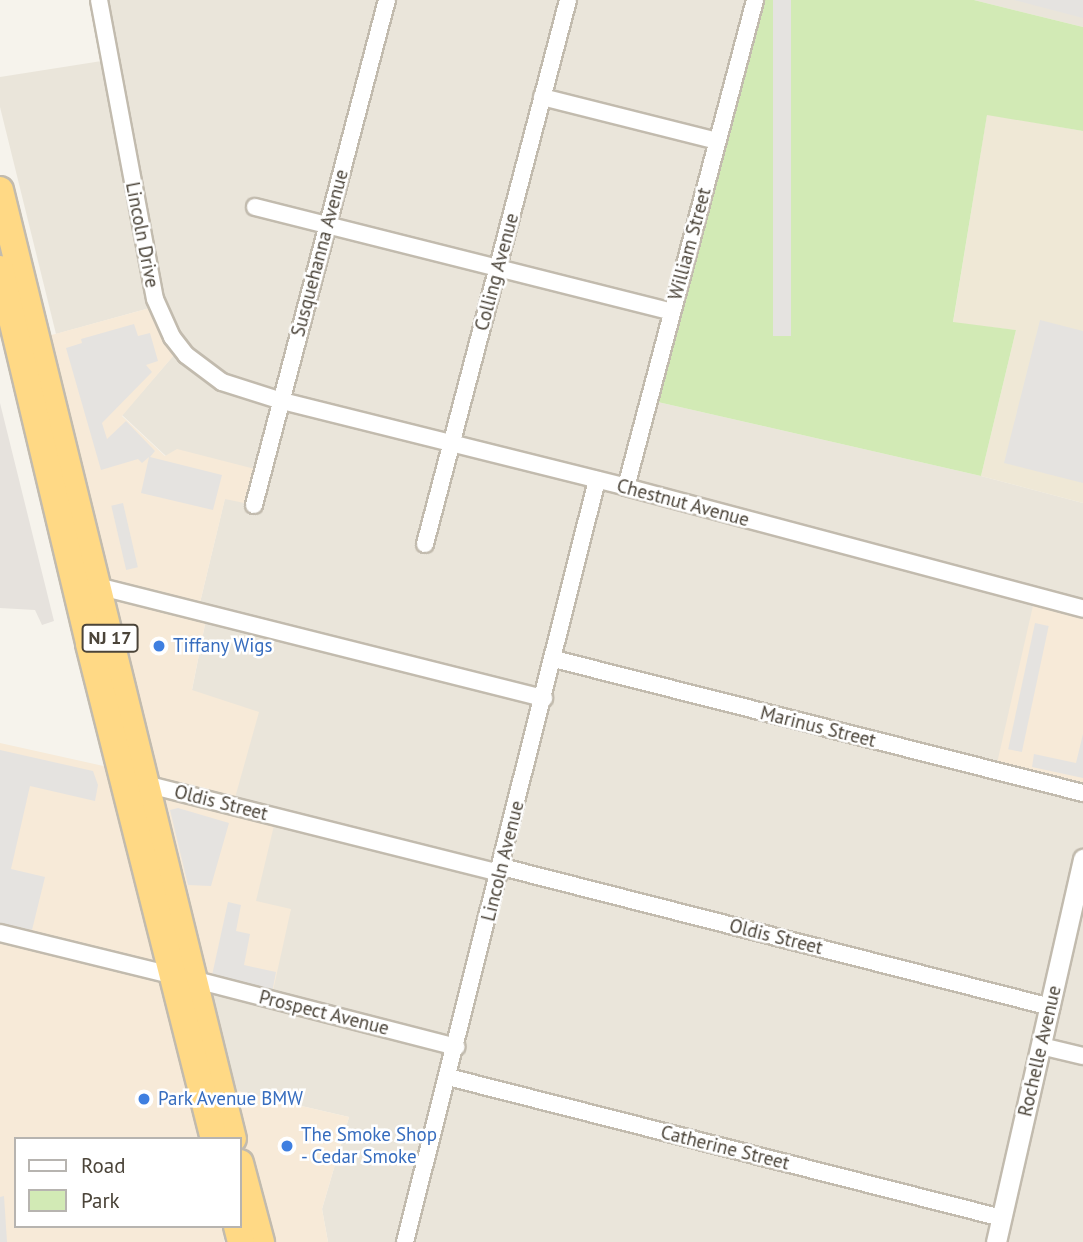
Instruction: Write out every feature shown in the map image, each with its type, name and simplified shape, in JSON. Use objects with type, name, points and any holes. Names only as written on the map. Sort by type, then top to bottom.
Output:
[{"type":"highway","name":"NJ 17","points":[[0,190],[145,784],[214,1137]]},
{"type":"highway","name":"NJ 17","points":[[0,269],[181,977],[232,1137]]},
{"type":"highway","points":[[241,1242],[245,1220],[242,1186]]},
{"type":"highway","points":[[245,1220],[262,1242]]},
{"type":"street","name":"Lincoln Drive","points":[[99,0],[139,225],[162,319],[180,348],[203,370],[239,390],[282,401]]},
{"type":"street","name":"Susquehanna Avenue","points":[[254,505],[387,0]]},
{"type":"street","name":"Colling Avenue","points":[[425,544],[568,0]]},
{"type":"street","name":"William Street","points":[[626,487],[755,0]]},
{"type":"street","points":[[542,97],[718,141]]},
{"type":"street","points":[[255,207],[672,312]]},
{"type":"street","name":"Chestnut Avenue","points":[[282,401],[626,487],[1083,609]]},
{"type":"street","name":"Lincoln Avenue","points":[[405,1242],[501,870],[597,480]]},
{"type":"street","points":[[97,586],[544,698]]},
{"type":"street","name":"Marinus Street","points":[[554,659],[1083,793]]},
{"type":"street","name":"Oldis Street","points":[[145,784],[1051,1007]]},
{"type":"street","name":"Rochelle Avenue","points":[[996,1242],[1083,859]]},
{"type":"street","name":"Prospect Avenue","points":[[0,933],[456,1047]]},
{"type":"street","points":[[1041,1046],[1083,1056]]},
{"type":"street","name":"Catherine Street","points":[[448,1077],[1002,1218]]},
{"type":"shaded area","points":[[99,0],[754,0],[649,400],[981,476],[1083,503],[1083,1242],[328,1242],[322,1209],[349,1117],[220,1087],[192,979],[291,910],[256,902],[232,806],[192,690],[207,614],[198,611],[225,498],[166,456],[122,415],[180,348],[157,306],[56,334],[0,107],[0,77],[108,60]]},
{"type":"shaded area","points":[[773,0],[791,0],[791,336],[773,336]]},
{"type":"shaded area","points":[[974,0],[1083,0],[1083,27]]},
{"type":"shaded area","points":[[1014,0],[1083,0],[1083,18]]},
{"type":"shaded area","points":[[987,114],[1083,131],[1083,503],[981,476],[1016,330],[953,323]]},
{"type":"shaded area","points":[[157,306],[180,348],[122,416],[165,456],[177,449],[263,471],[254,505],[225,499],[198,611],[207,614],[192,690],[259,712],[233,805],[276,817],[256,901],[291,909],[271,1000],[192,979],[37,339]]},
{"type":"shaded area","points":[[1040,320],[1083,331],[1083,483],[1004,463]]},
{"type":"shaded area","points":[[134,324],[138,336],[150,333],[158,361],[146,365],[152,372],[102,423],[107,439],[126,421],[155,451],[150,457],[222,475],[213,510],[141,493],[149,457],[142,463],[138,459],[101,470],[66,348],[82,343],[81,339]]},
{"type":"shaded area","points":[[0,403],[54,621],[42,625],[35,610],[0,608]]},
{"type":"shaded area","points":[[123,503],[138,567],[126,570],[111,506]]},
{"type":"shaded area","points":[[1035,597],[1083,609],[1083,793],[995,772]]},
{"type":"shaded area","points":[[1035,623],[1049,626],[1022,752],[1008,749]]},
{"type":"shaded area","points":[[1083,734],[1083,778],[1032,767],[1034,754],[1076,763]]},
{"type":"shaded area","points":[[0,743],[108,767],[205,1137],[14,1137],[14,1228],[223,1228],[224,1242],[0,1242]]},
{"type":"shaded area","points":[[0,750],[93,771],[98,785],[95,801],[30,786],[11,869],[45,877],[32,930],[0,923]]},
{"type":"shaded area","points":[[178,808],[229,823],[211,886],[188,885],[170,810]]},
{"type":"shaded area","points":[[228,902],[241,905],[236,931],[250,934],[244,965],[276,972],[272,993],[211,980]]},
{"type":"shaded area","points":[[220,1087],[349,1117],[322,1209],[328,1242],[263,1242],[242,1170],[242,1137],[239,1137]]},
{"type":"shaded area","points":[[4,1196],[7,1242],[0,1242],[0,1197]]},
{"type":"green space","points":[[754,0],[974,0],[1083,27],[1083,131],[987,115],[953,322],[1016,330],[981,476],[649,400]]},
{"type":"place","name":"Tiffany Wigs","points":[[159,646]]},
{"type":"place","name":"Park Avenue BMW","points":[[144,1099]]},
{"type":"place","name":"The Smoke Shop - Cedar Smoke","points":[[287,1146]]}]
